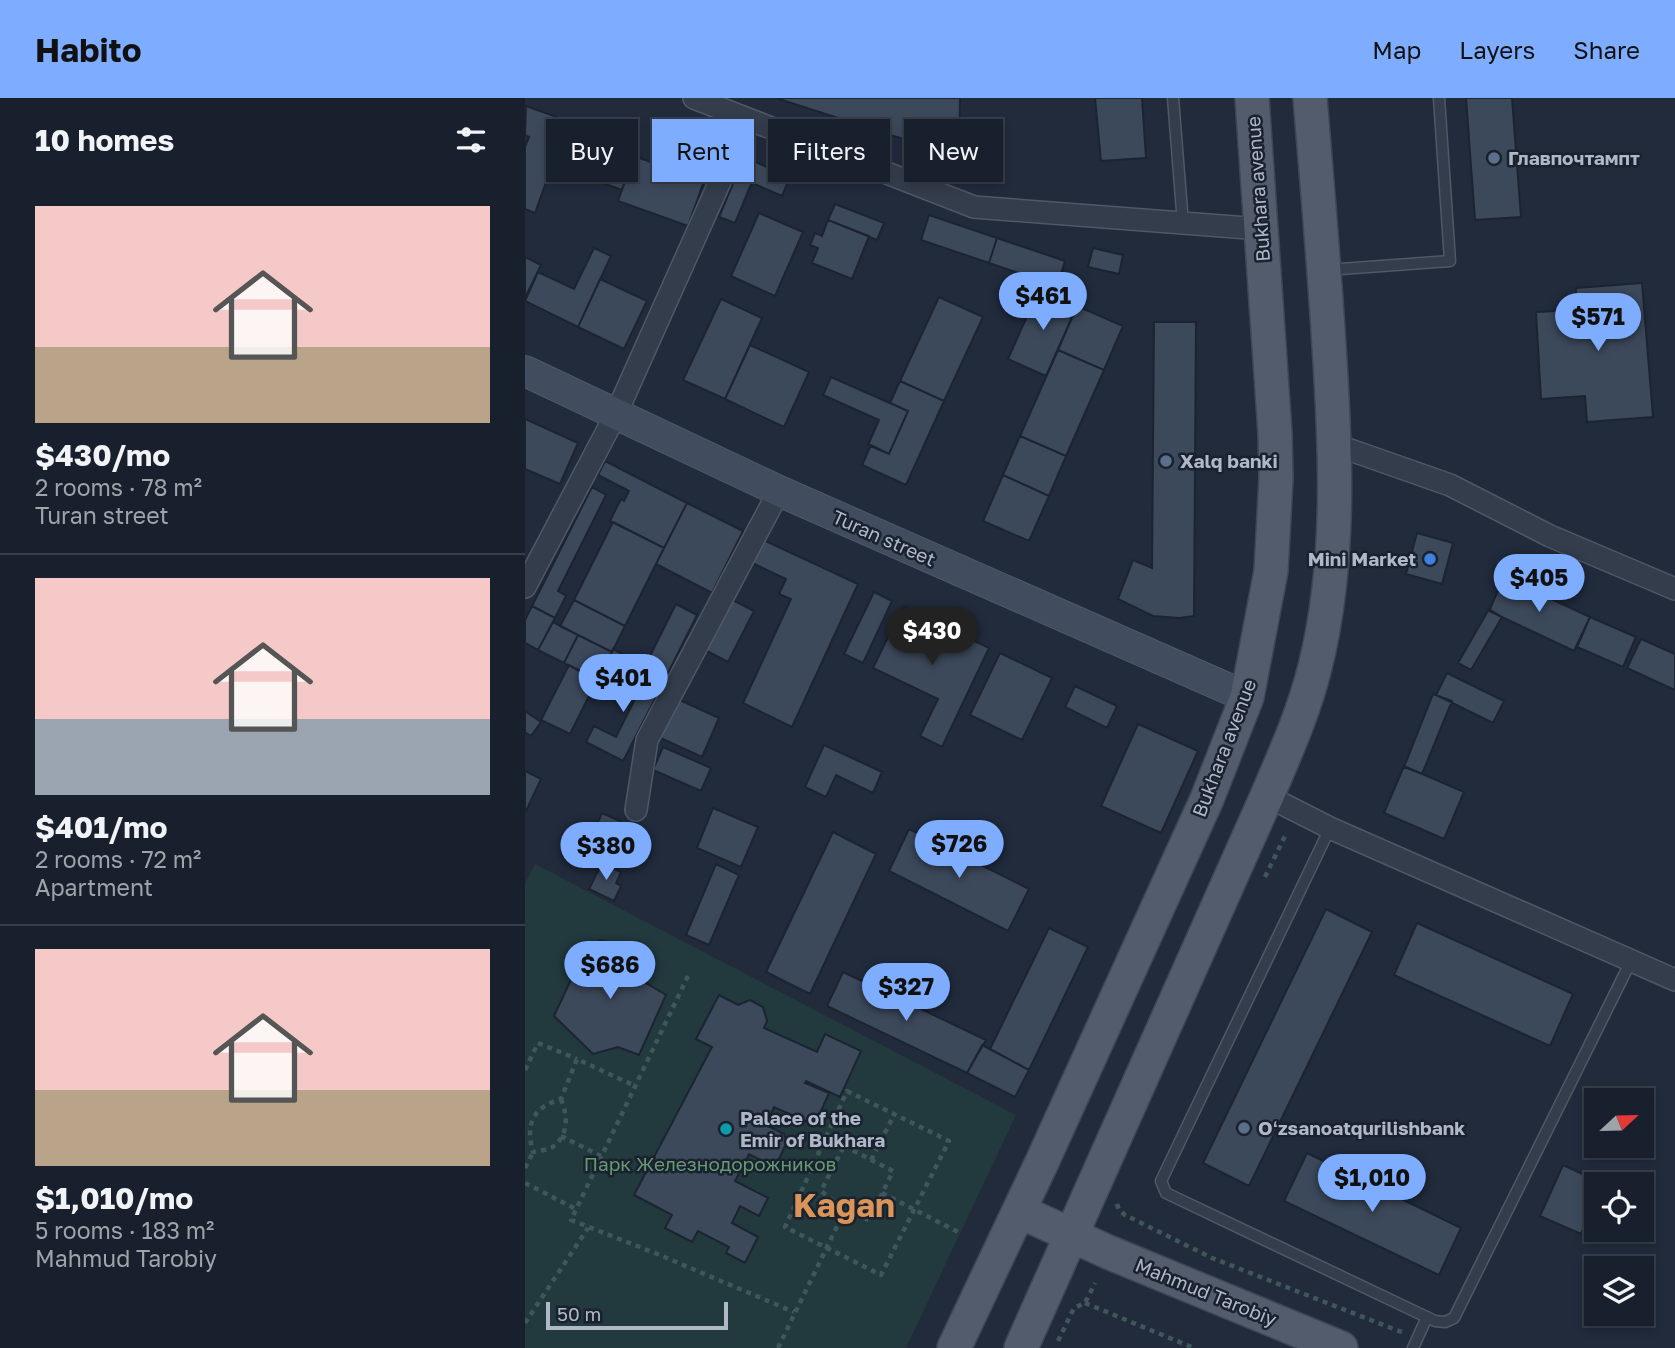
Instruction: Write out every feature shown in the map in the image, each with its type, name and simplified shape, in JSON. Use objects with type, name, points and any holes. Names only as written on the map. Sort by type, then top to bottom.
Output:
[{"type":"main road","name":"Bukhara avenue","points":[[954,1348],[1207,799],[1247,697],[1257,657],[1271,571],[1276,478],[1252,98]]},
{"type":"main road","points":[[1021,1348],[1267,796],[1299,719],[1315,667],[1329,578],[1335,510],[1336,445],[1310,98]]},
{"type":"main road","name":"Mahmud Tarobiy","points":[[1019,1211],[1108,1252],[1341,1348]]},
{"type":"street","points":[[694,98],[748,119]]},
{"type":"street","points":[[754,121],[974,207],[1261,229]]},
{"type":"street","points":[[525,587],[616,414],[720,182]]},
{"type":"street","name":"Turan street","points":[[525,371],[779,491],[1247,697]]},
{"type":"street","points":[[1336,445],[1450,485],[1550,536],[1675,589]]},
{"type":"street","points":[[636,810],[647,740],[779,491]]},
{"type":"street","points":[[1267,796],[1330,828],[1675,980]]},
{"type":"lane","points":[[1173,98],[1183,223]]},
{"type":"lane","points":[[1324,270],[1450,261],[1439,98]]},
{"type":"lane","points":[[1330,828],[1161,1181],[1166,1193],[1427,1317],[1445,1322],[1454,1318],[1631,961]]},
{"type":"lane","points":[[1415,1343],[1427,1317]]},
{"type":"path","points":[[1262,883],[1286,834]]},
{"type":"path","points":[[688,976],[571,1220],[794,1312]]},
{"type":"path","points":[[525,1070],[538,1043],[635,1086]]},
{"type":"path","points":[[533,1152],[551,1148],[567,1124],[561,1099],[577,1059]]},
{"type":"path","points":[[847,1091],[894,1115],[949,1141],[881,1275],[785,1227],[847,1091]]},
{"type":"path","points":[[533,1152],[527,1140],[527,1125],[534,1113],[547,1103],[561,1099]]},
{"type":"path","points":[[871,1160],[894,1115]]},
{"type":"path","points":[[561,1136],[601,1156]]},
{"type":"path","points":[[844,1146],[893,1171],[882,1194],[869,1220],[845,1210],[821,1191],[844,1146]]},
{"type":"path","points":[[525,1168],[533,1152]]},
{"type":"path","points":[[525,1183],[576,1209]]},
{"type":"path","points":[[1114,1193],[1119,1210],[1125,1215],[1212,1258],[1415,1343]]},
{"type":"path","points":[[882,1194],[960,1233]]},
{"type":"path","points":[[778,1348],[845,1210]]},
{"type":"path","points":[[525,1323],[588,1228]]},
{"type":"path","points":[[1055,1348],[1074,1308],[1085,1303],[1095,1283]]},
{"type":"path","points":[[1085,1303],[1194,1348]]},
{"type":"green space","name":"Парк Железнодорожников","points":[[535,864],[1016,1115],[906,1348],[525,1348],[525,883]]},
{"type":"building","points":[[776,98],[960,98],[960,119],[904,119],[904,139],[890,135],[890,119],[841,119]]},
{"type":"building","points":[[1095,98],[1142,98],[1146,158],[1101,161]]},
{"type":"building","name":"Главпочтампт","points":[[1466,98],[1512,98],[1521,217],[1475,220]]},
{"type":"building","points":[[526,106],[562,119],[546,119],[546,182],[535,213],[525,209],[525,147],[529,137],[525,135]]},
{"type":"building","points":[[638,157],[652,162],[652,182],[704,182],[688,226],[618,201],[625,182],[638,182]]},
{"type":"building","points":[[754,161],[768,167],[768,182],[788,182],[782,196],[750,182],[754,182]]},
{"type":"building","points":[[600,182],[625,182],[622,190]]},
{"type":"building","points":[[734,182],[752,182],[735,223],[719,217]]},
{"type":"building","points":[[835,204],[884,223],[877,240],[828,220]]},
{"type":"building","points":[[759,213],[803,232],[775,296],[731,276]]},
{"type":"building","points":[[929,215],[997,238],[989,263],[921,240]]},
{"type":"building","points":[[828,220],[869,236],[852,279],[812,263],[818,248],[810,245],[815,233],[822,236]]},
{"type":"building","points":[[997,238],[1065,261],[1057,286],[989,263]]},
{"type":"building","points":[[594,248],[611,256],[578,327],[525,301],[538,272],[574,289]]},
{"type":"building","points":[[1093,248],[1123,255],[1119,274],[1088,267]]},
{"type":"building","points":[[525,257],[541,265],[525,298]]},
{"type":"building","points":[[600,279],[647,301],[624,349],[578,327]]},
{"type":"building","points":[[1642,283],[1653,417],[1587,422],[1585,396],[1541,399],[1536,312],[1576,310],[1576,288]]},
{"type":"building","points":[[1039,289],[1077,306],[1046,376],[1008,359]]},
{"type":"building","points":[[939,297],[983,317],[944,401],[900,381]]},
{"type":"building","points":[[721,299],[762,318],[725,399],[683,380]]},
{"type":"building","points":[[1077,306],[1123,326],[1104,370],[1058,350]]},
{"type":"building","points":[[1154,322],[1196,322],[1194,616],[1179,618],[1153,616],[1118,599],[1133,560],[1152,568]]},
{"type":"building","points":[[750,345],[809,372],[784,427],[725,399]]},
{"type":"building","points":[[1058,350],[1104,370],[1066,456],[1020,436]]},
{"type":"building","points":[[831,377],[908,411],[889,454],[868,445],[879,420],[823,395]]},
{"type":"building","points":[[900,381],[944,401],[906,485],[862,465],[871,445],[889,454],[908,411],[890,403]]},
{"type":"building","points":[[525,419],[578,443],[560,484],[525,469]]},
{"type":"building","points":[[1020,436],[1066,456],[1049,496],[1003,475]]},
{"type":"building","points":[[605,461],[687,503],[664,548],[610,521],[621,499],[624,501],[629,491],[598,475]]},
{"type":"building","points":[[1003,475],[1049,496],[1029,541],[983,521]]},
{"type":"building","points":[[592,487],[606,495],[558,591],[566,596],[555,618],[532,606]]},
{"type":"building","points":[[687,503],[743,531],[712,593],[656,564]]},
{"type":"building","points":[[613,522],[664,548],[625,626],[574,600]]},
{"type":"building","name":"Mini Market","points":[[1417,533],[1453,543],[1442,584],[1406,574]]},
{"type":"building","points":[[759,538],[858,584],[792,727],[743,703],[791,599],[779,594],[786,579],[748,561]]},
{"type":"building","points":[[1504,577],[1590,617],[1574,651],[1489,611]]},
{"type":"building","points":[[874,592],[892,601],[863,663],[844,654]]},
{"type":"building","points":[[731,599],[754,611],[728,662],[705,650]]},
{"type":"building","points":[[574,600],[625,626],[612,652],[560,626]]},
{"type":"building","points":[[676,604],[697,615],[658,693],[605,666],[613,649],[645,666]]},
{"type":"building","points":[[532,606],[555,618],[538,650],[525,643],[525,620]]},
{"type":"building","points":[[903,606],[989,648],[942,747],[920,736],[938,699],[873,668]]},
{"type":"building","points":[[1489,609],[1502,617],[1471,670],[1458,663]]},
{"type":"building","points":[[1590,617],[1636,637],[1623,667],[1577,647]]},
{"type":"building","points":[[553,622],[578,635],[564,663],[538,650]]},
{"type":"building","points":[[578,635],[612,652],[597,680],[564,663]]},
{"type":"building","points":[[1641,639],[1675,654],[1675,690],[1627,668]]},
{"type":"building","points":[[1000,653],[1052,678],[1022,740],[970,715]]},
{"type":"building","points":[[569,665],[597,680],[570,734],[541,720]]},
{"type":"building","points":[[605,666],[658,693],[623,761],[586,742],[594,726],[616,737],[634,701],[596,682]]},
{"type":"building","points":[[1447,673],[1504,701],[1493,723],[1436,695]]},
{"type":"building","points":[[1075,686],[1117,706],[1107,728],[1065,707]]},
{"type":"building","points":[[1433,694],[1452,701],[1422,774],[1404,767]]},
{"type":"building","points":[[671,696],[719,718],[702,757],[654,735]]},
{"type":"building","points":[[525,711],[541,722],[531,736],[525,732]]},
{"type":"building","points":[[1138,724],[1198,751],[1161,833],[1101,806]]},
{"type":"building","points":[[824,745],[882,772],[873,793],[836,775],[826,797],[805,787]]},
{"type":"building","points":[[663,747],[711,768],[701,791],[653,770]]},
{"type":"building","points":[[1404,766],[1464,792],[1444,839],[1384,813]]},
{"type":"building","points":[[525,771],[541,779],[525,813]]},
{"type":"building","points":[[713,808],[758,827],[741,867],[697,848]]},
{"type":"building","points":[[602,813],[620,821],[602,863],[583,855]]},
{"type":"building","points":[[909,829],[1029,889],[1008,931],[889,871]]},
{"type":"building","points":[[833,832],[876,854],[810,994],[766,972]]},
{"type":"building","points":[[612,840],[627,847],[617,870],[602,863]]},
{"type":"building","points":[[602,863],[621,872],[616,883],[621,886],[614,901],[589,889]]},
{"type":"building","points":[[716,864],[739,875],[709,945],[686,935]]},
{"type":"building","points":[[1326,909],[1372,932],[1249,1186],[1203,1163]]},
{"type":"building","points":[[1417,923],[1573,994],[1550,1046],[1394,975]]},
{"type":"building","points":[[1049,928],[1088,947],[1029,1070],[990,1049]]},
{"type":"building","points":[[600,940],[636,950],[646,983],[666,995],[639,1055],[618,1047],[593,1054],[554,1016],[582,956]]},
{"type":"building","points":[[843,972],[986,1040],[967,1073],[827,1006]]},
{"type":"building","points":[[719,995],[738,1005],[750,1000],[763,1007],[767,1021],[764,1028],[817,1052],[825,1034],[861,1051],[840,1097],[806,1081],[805,1083],[829,1093],[815,1125],[774,1107],[766,1125],[784,1134],[787,1142],[779,1159],[769,1164],[749,1154],[735,1181],[768,1198],[759,1216],[740,1206],[732,1223],[758,1237],[745,1263],[726,1253],[729,1247],[698,1231],[692,1242],[665,1228],[672,1215],[634,1195],[712,1047],[696,1039]]},
{"type":"building","points":[[982,1045],[1029,1070],[1015,1097],[967,1073]]},
{"type":"building","points":[[1307,1153],[1461,1228],[1439,1275],[1284,1201]]},
{"type":"building","points":[[1563,1165],[1584,1175],[1584,1227],[1581,1234],[1540,1216]]},
{"type":"place","name":"Главпочтампт","points":[[1494,158]]},
{"type":"place","name":"Xalq banki","points":[[1166,461]]},
{"type":"place","name":"Mini Market","points":[[1430,559]]},
{"type":"place","name":"Oʻzsanoatqurilishbank","points":[[1244,1128]]},
{"type":"place","name":"Palace of the Emir of Bukhara","points":[[726,1129]]},
{"type":"district","name":"Kagan","points":[[844,1205]]}]
